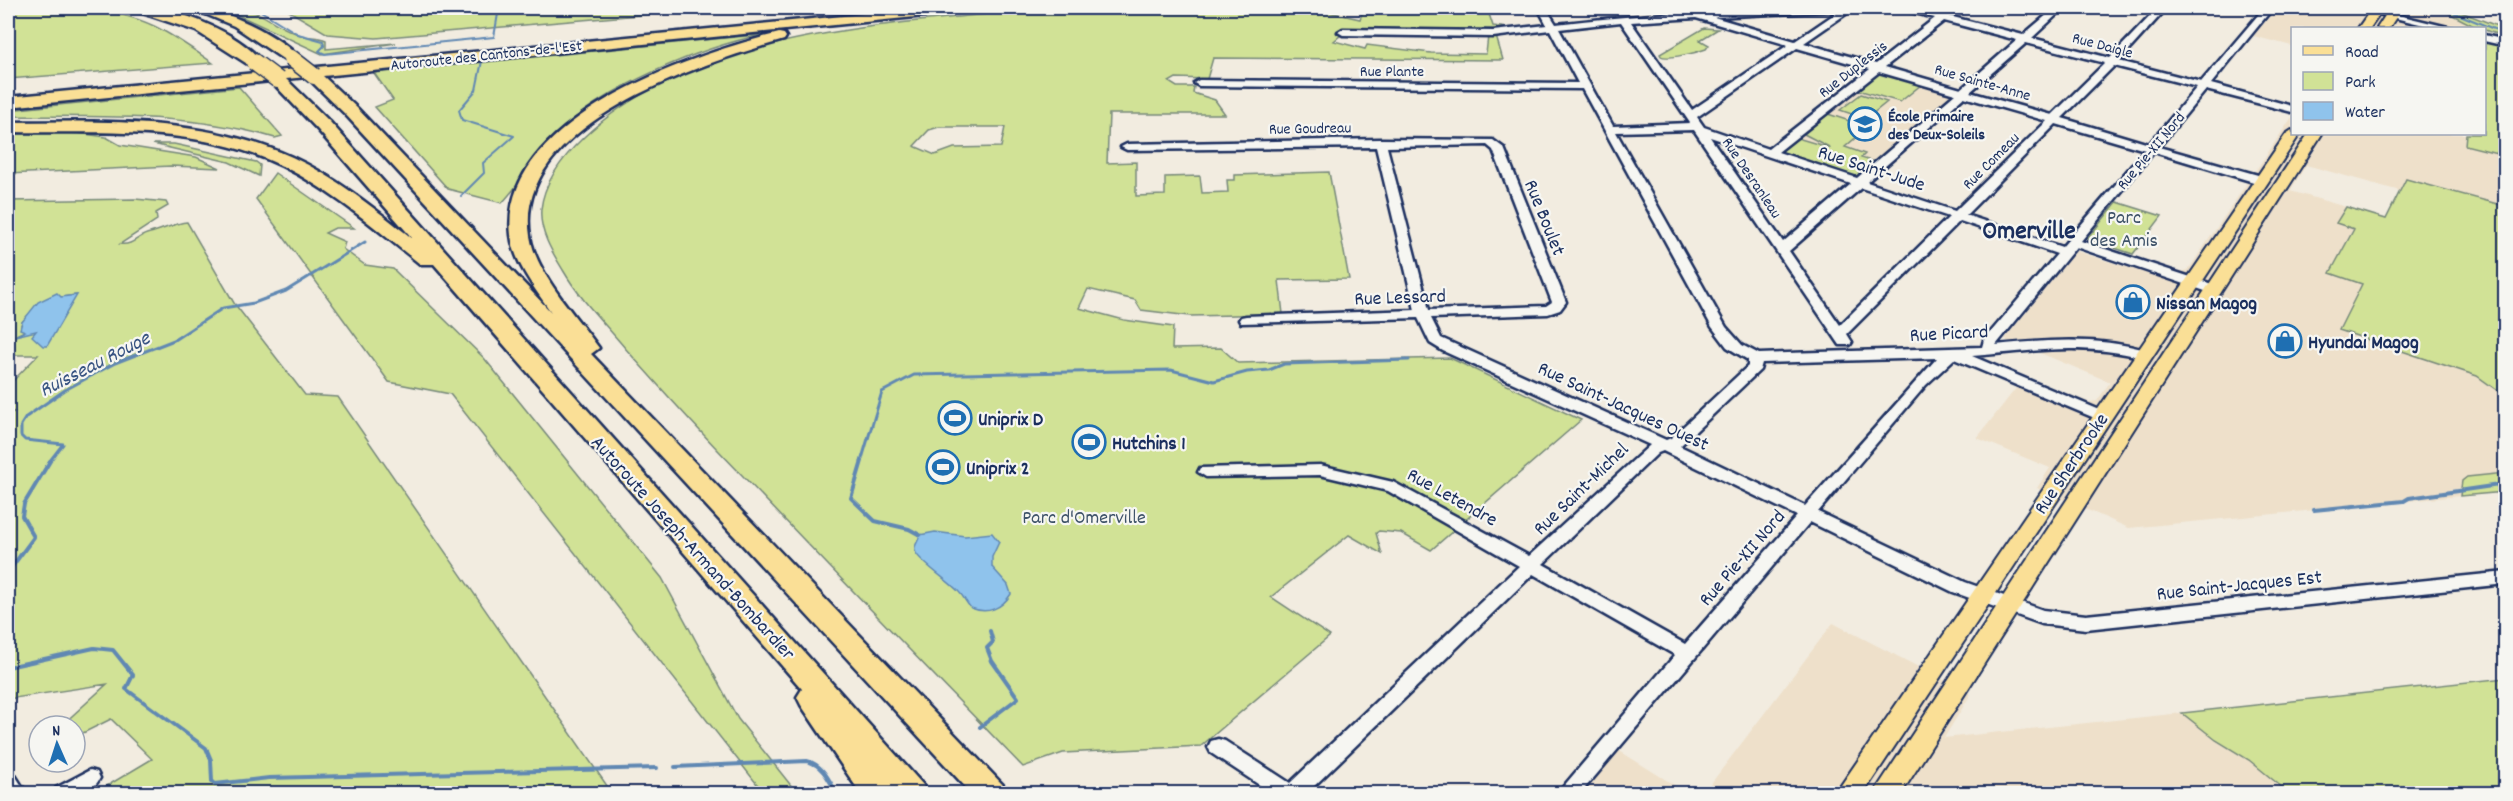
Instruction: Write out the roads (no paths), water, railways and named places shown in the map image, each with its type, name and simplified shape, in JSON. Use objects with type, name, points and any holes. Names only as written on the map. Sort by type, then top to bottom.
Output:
[{"type":"highway","points":[[141,8],[196,24],[226,41],[278,80],[324,126],[476,302]]},
{"type":"highway","points":[[198,8],[239,23],[291,58],[343,102],[992,794]]},
{"type":"highway","name":"Autoroute des Cantons-de-l'Est","points":[[12,89],[858,8]]},
{"type":"highway","points":[[620,397],[535,270],[523,246],[520,228],[522,203],[531,180],[550,153],[576,128],[613,101],[651,81],[694,63],[796,33],[956,8]]},
{"type":"highway","name":"Autoroute des Cantons-de-l'Est","points":[[8,102],[956,8]]},
{"type":"highway","points":[[8,128],[163,131],[222,140],[270,154],[300,168],[343,196],[476,302]]},
{"type":"highway","name":"Autoroute Joseph-Armand-Bombardier","points":[[476,302],[912,794]]},
{"type":"highway","points":[[748,608],[878,794]]},
{"type":"highway","points":[[946,745],[1005,794]]},
{"type":"main road","points":[[2365,27],[2377,10]]},
{"type":"main road","points":[[2384,27],[2394,11]]},
{"type":"main road","name":"Rue Sherbrooke","points":[[1886,794],[2007,605],[2203,286],[2261,180],[2292,135]]},
{"type":"main road","name":"Rue Sherbrooke","points":[[1848,794],[2144,354],[2203,286],[2313,135]]},
{"type":"street","points":[[1542,8],[1722,332],[1740,351],[1755,358]]},
{"type":"street","points":[[1343,32],[1480,34],[1624,19],[1833,8]]},
{"type":"street","points":[[1691,116],[1844,12],[1844,8]]},
{"type":"street","name":"Rue Daigle","points":[[1906,8],[2291,109]]},
{"type":"street","name":"Rue Duplessis","points":[[1769,153],[1954,8]]},
{"type":"street","points":[[1782,250],[2060,8]]},
{"type":"street","name":"Rue Comeau","points":[[1839,334],[2112,62],[2163,8]]},
{"type":"street","name":"Rue Pie-XII Nord","points":[[1989,349],[1989,344],[2269,8]]},
{"type":"street","points":[[2359,8],[2394,11],[2444,27]]},
{"type":"street","name":"Rue Sainte-Anne","points":[[1696,15],[2261,180]]},
{"type":"street","name":"Rue Desranleau","points":[[1624,19],[1853,354]]},
{"type":"street","points":[[2486,38],[2505,43]]},
{"type":"street","name":"Rue Plante","points":[[1199,83],[1586,86]]},
{"type":"street","name":"Rue Saint-Jude","points":[[1610,129],[1700,128],[1958,216],[2203,286]]},
{"type":"street","name":"Rue Goudreau","points":[[1127,147],[1380,142],[1482,141],[1492,143]]},
{"type":"street","name":"Rue Saint-Jacques Ouest","points":[[1380,142],[1423,315],[1435,340],[1448,348],[1664,445],[1981,596]]},
{"type":"street","name":"Rue Boulet","points":[[1492,143],[1498,148],[1558,300],[1555,307]]},
{"type":"street","name":"Rue Lessard","points":[[1246,320],[1423,315],[1555,307]]},
{"type":"street","name":"Rue Picard","points":[[1755,358],[1953,353],[1989,349],[2093,345],[2144,354]]},
{"type":"street","points":[[1953,353],[2102,416]]},
{"type":"street","name":"Rue Pie-XII Nord","points":[[1567,794],[1929,374],[1953,353]]},
{"type":"street","name":"Rue Saint-Michel","points":[[1291,794],[1653,449],[1677,442],[1755,367],[1755,358]]},
{"type":"street","name":"Rue Letendre","points":[[1206,472],[1312,470],[1386,485],[1405,493],[1688,654]]},
{"type":"street","name":"Rue Saint-Jacques Est","points":[[1981,596],[2052,620],[2093,622],[2505,578]]},
{"type":"street","points":[[1218,747],[1291,794]]},
{"type":"street","points":[[63,794],[90,778]]},
{"type":"street","points":[[8,781],[17,794]]},
{"type":"water","points":[[57,293],[61,297],[77,295],[47,346],[43,346],[32,336],[36,331],[15,336],[25,331],[20,329],[22,322],[38,302]]},
{"type":"water","points":[[935,532],[965,536],[992,533],[999,542],[992,557],[992,567],[1008,585],[1011,594],[1003,603],[994,609],[983,611],[971,608],[955,588],[919,557],[915,548],[920,535]]},
{"type":"waterway","points":[[256,8],[298,34],[323,41],[324,46],[319,51],[325,54],[494,37],[499,8]]},
{"type":"waterway","points":[[2443,8],[2506,34]]},
{"type":"waterway","name":"Ruisseau Rouge","points":[[461,196],[484,173],[483,163],[514,136],[462,120],[459,110],[476,90],[482,61]]},
{"type":"waterway","name":"Ruisseau Rouge","points":[[49,462],[63,444],[25,440],[21,436],[21,425],[26,417],[65,390],[115,363],[174,340],[223,308],[254,303],[286,291],[365,242]]},
{"type":"waterway","points":[[861,462],[882,392],[914,375],[1171,370],[1214,381],[1247,372],[1269,370],[1284,364],[1409,360]]},
{"type":"waterway","name":"Ruisseau Rouge","points":[[8,572],[34,537],[22,516],[24,504],[50,461]]},
{"type":"waterway","points":[[862,461],[851,498],[875,521],[909,529],[920,535]]},
{"type":"waterway","points":[[2314,510],[2404,501],[2409,498],[2506,484]]},
{"type":"waterway","points":[[980,727],[1018,698],[992,661],[987,648],[993,642],[990,631]]},
{"type":"waterway","points":[[8,667],[94,648],[113,650],[133,675],[126,689],[206,748],[211,760],[212,781],[215,784],[269,778],[657,768]]},
{"type":"waterway","points":[[675,767],[807,761],[821,770],[837,794]]},
{"type":"place","name":"École Primaire des Deux-Soleils","points":[[1865,124]]},
{"type":"place","name":"Nissan Magog","points":[[2133,302]]},
{"type":"place","name":"Hyundai Magog","points":[[2285,341]]},
{"type":"place","name":"Uniprix D","points":[[955,418]]},
{"type":"place","name":"Hutchins 1","points":[[1089,442]]},
{"type":"place","name":"Uniprix 2","points":[[943,467]]},
{"type":"district","name":"Omerville","points":[[2029,229]]},
{"type":"park label","name":"Parc des Amis","points":[[2124,228]]},
{"type":"park label","name":"Parc d'Omerville","points":[[1084,516]]}]
